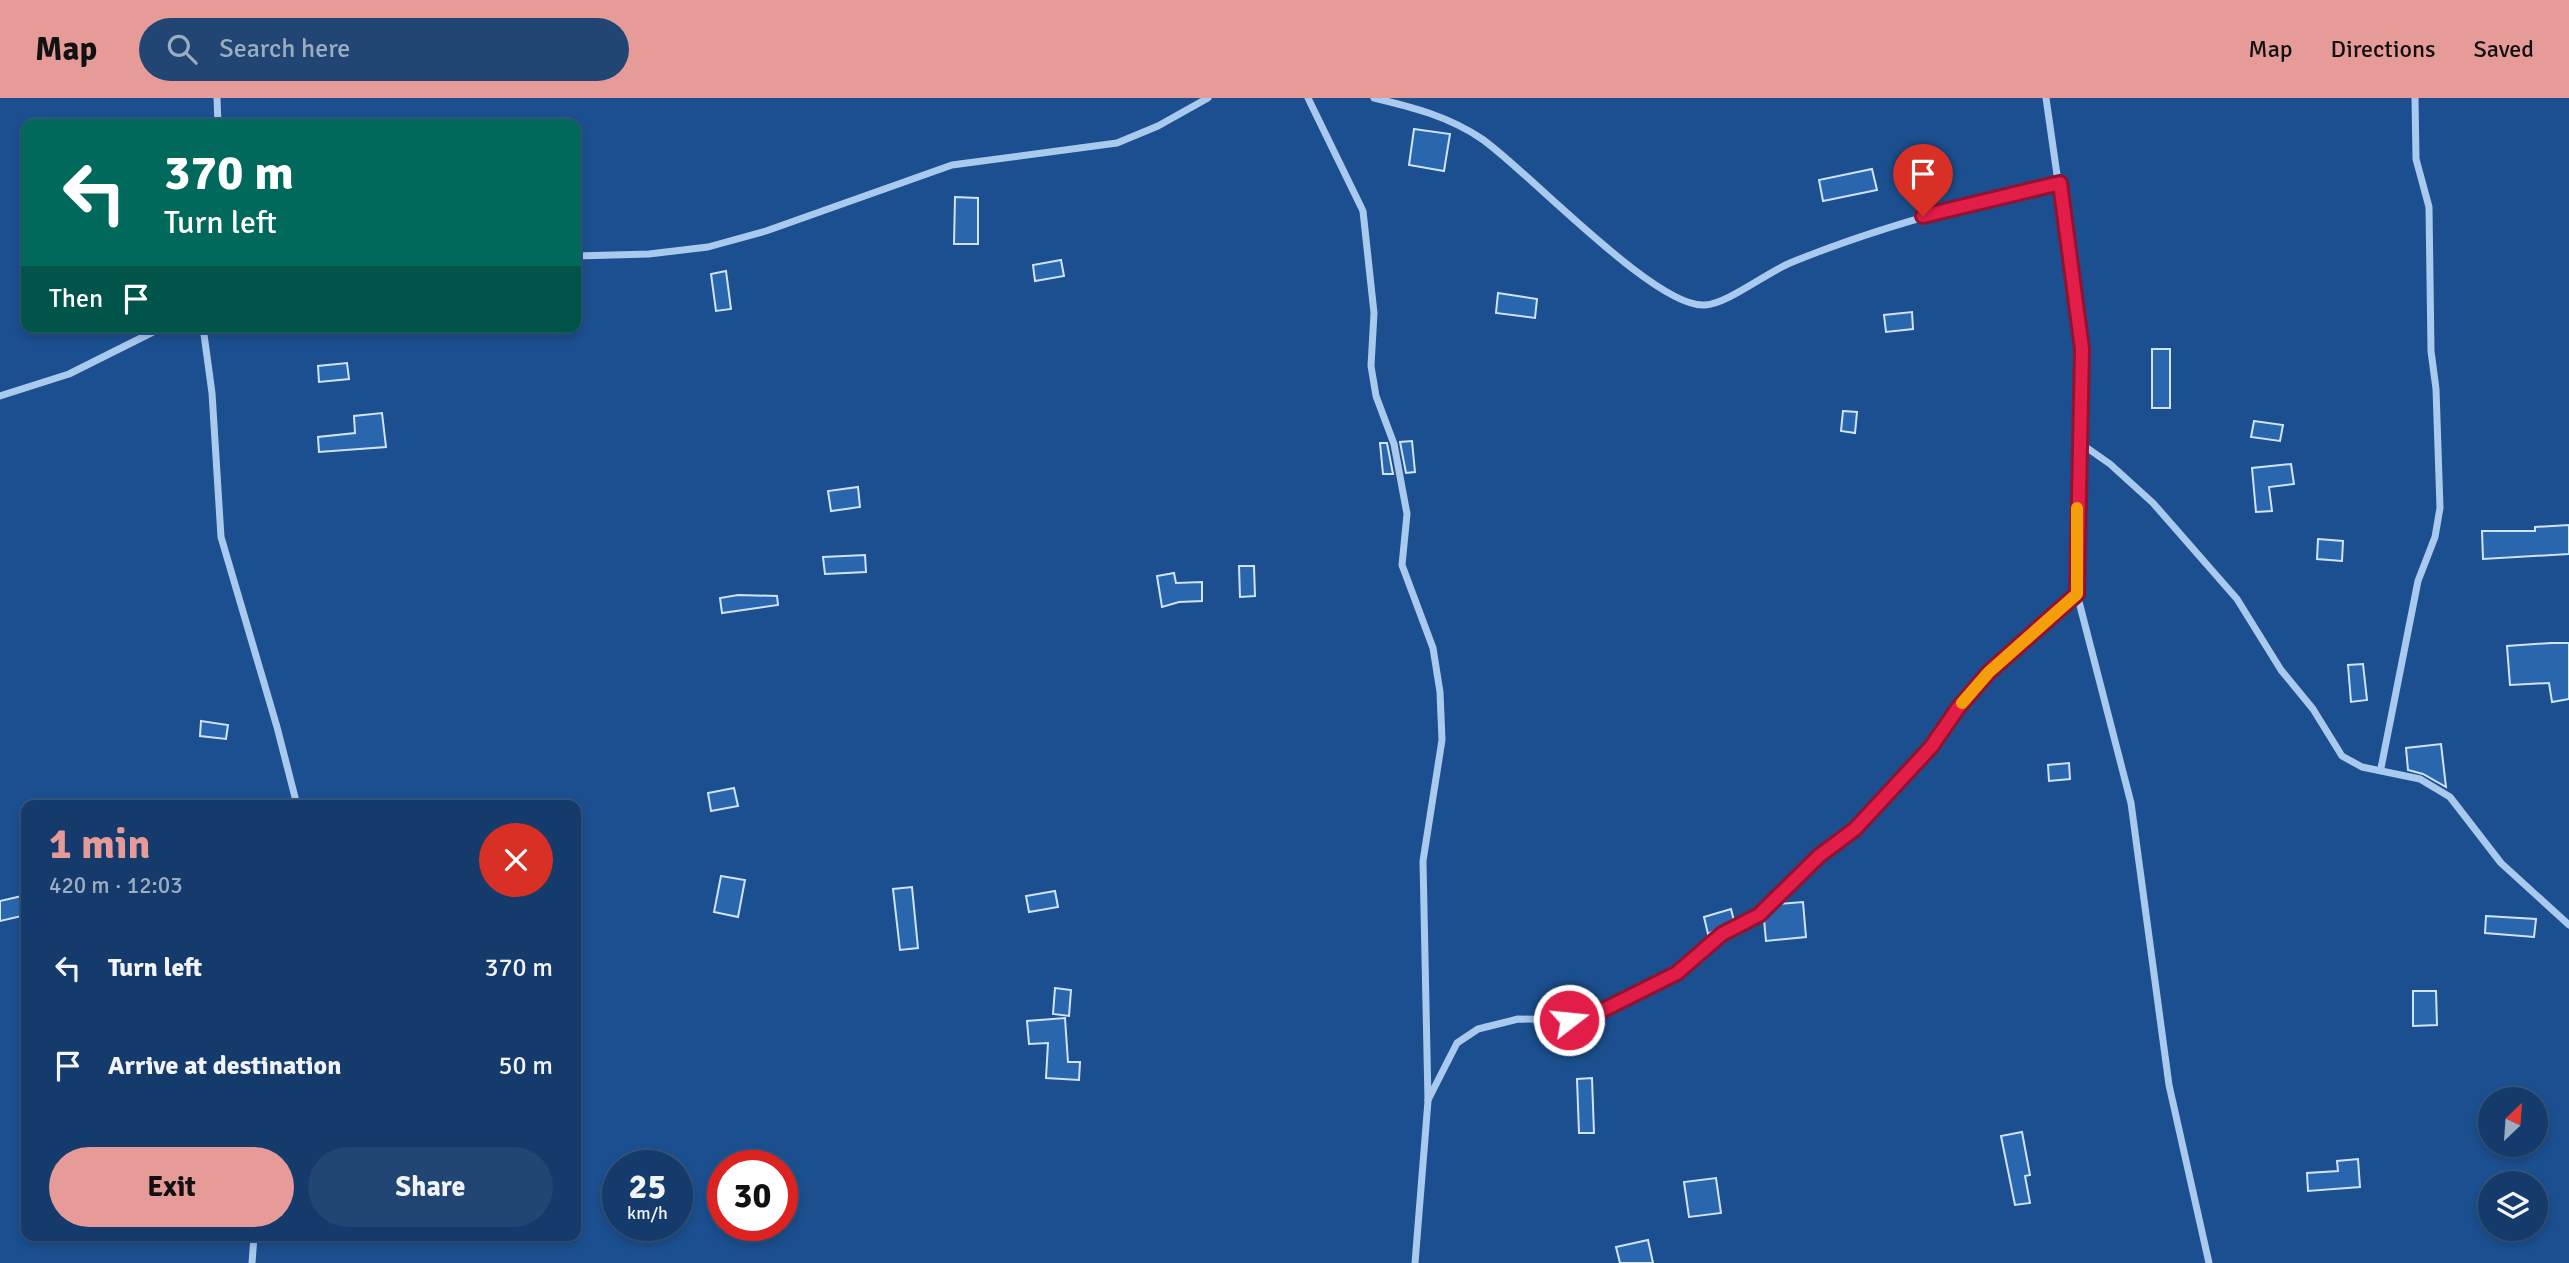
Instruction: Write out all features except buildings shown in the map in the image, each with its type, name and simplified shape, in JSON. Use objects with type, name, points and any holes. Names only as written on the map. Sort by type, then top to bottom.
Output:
[{"type":"street","points":[[217,98],[218,119]]},
{"type":"street","points":[[581,256],[649,254],[708,247],[765,232],[952,164],[1117,143],[1158,126],[1208,98]]},
{"type":"street","points":[[1308,98],[1363,211],[1374,313],[1371,366],[1376,396],[1394,444],[1408,514],[1402,565],[1433,648],[1440,692],[1442,740],[1423,861],[1428,1101],[1415,1263]]},
{"type":"street","points":[[1374,98],[1433,112],[1481,139],[1534,180],[1649,282],[1673,298],[1703,306],[1721,301],[1789,264],[1903,222],[2060,183]]},
{"type":"street","points":[[2046,98],[2082,349],[2077,594],[2131,803],[2169,1085],[2209,1263]]},
{"type":"street","points":[[2381,768],[2418,581],[2435,537],[2440,508],[2436,389],[2431,351],[2429,206],[2416,159],[2415,98]]},
{"type":"street","points":[[0,396],[69,374],[151,333]]},
{"type":"street","points":[[204,333],[212,393],[221,537],[296,800]]},
{"type":"street","points":[[2080,443],[2110,464],[2153,503],[2238,599],[2281,670],[2313,709],[2342,756],[2362,767],[2381,768],[2420,779],[2449,797],[2501,863],[2569,925]]},
{"type":"street","points":[[1428,1101],[1457,1043],[1478,1029],[1518,1019],[1569,1020],[1599,1012],[1677,973],[1722,934],[1759,915],[1819,856],[1855,829],[1931,747],[1958,708],[1989,672],[2077,594]]},
{"type":"street","points":[[252,1263],[254,1241]]},
{"type":"slow traffic","points":[[1962,703],[1989,672],[2077,594],[2077,508]]},
{"type":"route","points":[[1569,1020],[1599,1012],[1677,973],[1722,934],[1759,915],[1819,856],[1855,829],[1931,747],[1958,708],[1989,672],[2077,594],[2082,349],[2060,183],[1923,216]]}]
